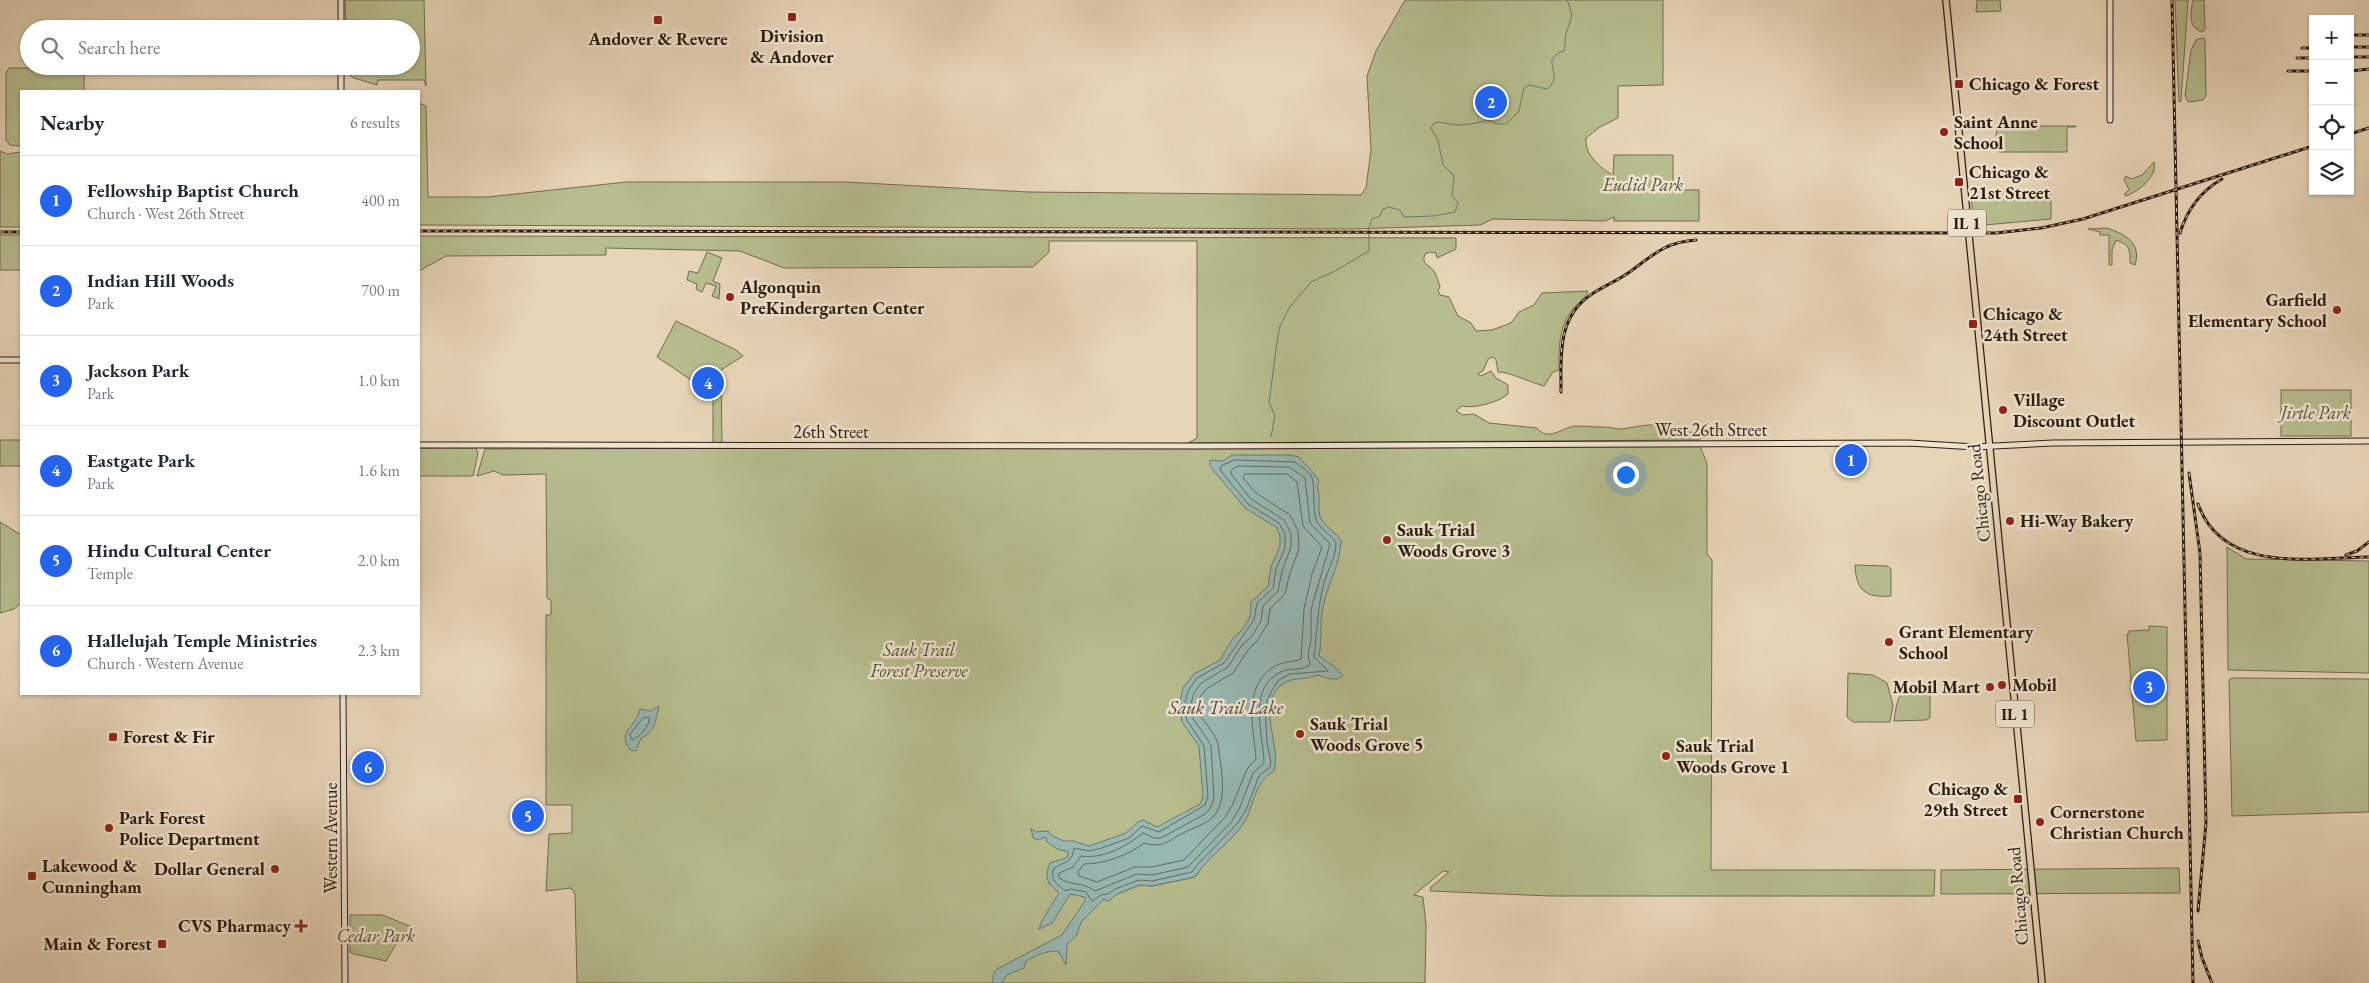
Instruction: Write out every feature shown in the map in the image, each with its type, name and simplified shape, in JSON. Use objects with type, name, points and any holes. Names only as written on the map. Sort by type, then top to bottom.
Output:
[{"type":"main road","name":"Chicago Road","points":[[1946,0],[2042,983]]},
{"type":"street","points":[[341,0],[341,20]]},
{"type":"street","points":[[2110,0],[2110,120]]},
{"type":"street","points":[[341,75],[341,90]]},
{"type":"street","points":[[0,360],[20,360]]},
{"type":"street","name":"West 26th Street","points":[[1243,446],[1909,444],[1962,447],[2046,443],[2369,441]]},
{"type":"street","name":"26th Street","points":[[420,445],[1243,446]]},
{"type":"street","name":"Western Avenue","points":[[343,695],[345,983]]},
{"type":"green space","points":[[345,0],[424,0],[426,86],[424,80],[378,80],[377,85],[350,75],[420,75],[420,20],[346,20]]},
{"type":"green space","name":"Euclid Park","points":[[1405,0],[1663,0],[1663,85],[1618,86],[1618,118],[1600,127],[1586,138],[1587,147],[1592,158],[1611,174],[1613,178],[1614,155],[1673,155],[1673,190],[1699,190],[1699,221],[1614,221],[1614,217],[1605,221],[1493,219],[1480,225],[1353,229],[420,225],[420,103],[426,106],[428,197],[488,197],[626,182],[846,182],[1028,192],[1361,195],[1366,188],[1371,150],[1367,76],[1376,51]]},
{"type":"green space","points":[[1977,0],[2000,0],[2001,11],[1976,12]]},
{"type":"green space","points":[[2175,0],[2188,0],[2181,101],[2179,102]]},
{"type":"green space","points":[[2193,0],[2204,0],[2205,29],[2203,32],[2192,24],[2191,10]]},
{"type":"green space","points":[[2205,39],[2206,96],[2203,100],[2188,102],[2185,96],[2191,50],[2196,40]]},
{"type":"green space","points":[[9,68],[20,68],[20,75],[84,75],[84,90],[20,90],[20,146],[10,145],[6,140],[6,73]]},
{"type":"green space","points":[[1997,126],[2076,127],[2067,127],[2067,152],[1999,152],[1999,138],[1996,136]]},
{"type":"green space","points":[[0,151],[7,154],[20,152],[20,227],[0,227]]},
{"type":"green space","points":[[2154,162],[2153,173],[2146,183],[2126,196],[2124,194],[2129,190],[2124,179],[2126,176],[2131,179],[2142,175]]},
{"type":"green space","points":[[2051,190],[2051,219],[1974,226],[1971,196],[1975,192]]},
{"type":"green space","points":[[2107,228],[2120,233],[2134,245],[2137,257],[2135,265],[2130,263],[2127,246],[2116,240],[2112,250],[2112,265],[2109,265],[2109,235],[2100,235],[2100,232],[2088,229]]},
{"type":"green space","points":[[0,235],[20,235],[20,270],[0,270]]},
{"type":"green space","points":[[420,236],[1456,238],[1456,249],[1437,258],[1436,253],[1430,252],[1425,254],[1424,260],[1436,275],[1440,286],[1438,291],[1440,295],[1449,297],[1458,316],[1471,323],[1476,331],[1492,330],[1511,323],[1519,312],[1534,305],[1542,293],[1588,291],[1564,323],[1560,338],[1559,370],[1553,372],[1544,386],[1507,373],[1498,372],[1496,360],[1493,357],[1488,359],[1483,371],[1478,374],[1481,376],[1491,371],[1496,378],[1508,385],[1508,394],[1493,402],[1473,407],[1462,406],[1456,411],[1463,415],[1474,414],[1489,423],[1537,428],[1546,434],[1575,426],[1622,429],[1659,425],[1689,432],[1705,429],[1705,435],[1698,440],[1188,443],[1197,438],[1197,241],[1049,241],[1049,252],[1033,267],[784,268],[740,251],[606,248],[606,255],[446,256],[420,270]]},
{"type":"green space","points":[[707,252],[722,258],[713,281],[720,284],[719,299],[712,296],[716,286],[706,283],[702,292],[696,289],[697,284],[687,280],[689,271],[698,273]]},
{"type":"green space","points":[[676,321],[736,350],[743,356],[721,370],[722,443],[713,444],[713,395],[657,357]]},
{"type":"green space","name":"Jirtle Park","points":[[2281,390],[2351,390],[2351,436],[2281,436]]},
{"type":"green space","points":[[0,440],[20,440],[20,466],[0,466]]},
{"type":"green space","name":"Sauk Trail Forest Preserve","points":[[1700,446],[1707,463],[1707,554],[1712,560],[1711,870],[1935,870],[1934,896],[1550,896],[1430,891],[1431,887],[1449,872],[1443,871],[1414,895],[1423,897],[1426,925],[1425,983],[577,983],[575,894],[571,888],[546,891],[549,834],[572,833],[572,805],[546,805],[546,615],[551,615],[551,600],[547,598],[546,474],[503,475],[494,471],[477,476],[485,449]],"holes":[[[1047,872],[1199,872],[1195,877],[1152,886],[1140,885],[1117,894],[1070,894],[1049,884]]]},
{"type":"green space","points":[[420,448],[476,448],[478,453],[473,476],[420,476]]},
{"type":"green space","points":[[0,522],[20,534],[20,604],[14,609],[0,613]]},
{"type":"green space","points":[[2227,547],[2246,559],[2369,561],[2369,673],[2228,670]]},
{"type":"green space","points":[[1855,565],[1887,566],[1891,569],[1891,596],[1875,596],[1864,591],[1860,587]]},
{"type":"green space","points":[[2149,626],[2167,627],[2167,740],[2136,741],[2127,634],[2129,634],[2129,631],[2149,630]]},
{"type":"green space","points":[[1848,673],[1873,675],[1887,683],[1893,705],[1890,722],[1853,722],[1847,717]]},
{"type":"green space","points":[[2233,678],[2369,679],[2369,812],[2232,816],[2229,680]]},
{"type":"green space","points":[[1930,684],[1930,718],[1926,720],[1894,721],[1897,703],[1902,693],[1912,687]]},
{"type":"green space","points":[[2179,868],[2180,893],[1941,894],[1941,870]]},
{"type":"green space","name":"Cedar Park","points":[[350,915],[382,915],[415,928],[396,944],[386,961],[350,952]]},
{"type":"water","name":"Sauk Trail Lake","points":[[1232,455],[1290,455],[1299,457],[1319,482],[1317,487],[1321,519],[1341,540],[1338,558],[1326,595],[1321,619],[1319,656],[1334,666],[1343,676],[1334,679],[1318,675],[1292,680],[1284,683],[1275,691],[1270,713],[1275,749],[1274,771],[1261,783],[1241,827],[1195,877],[1152,886],[1140,885],[1117,894],[1108,901],[1104,899],[1081,922],[1077,935],[1067,944],[1066,965],[1059,952],[1047,952],[1026,961],[1024,968],[1007,975],[1002,983],[992,983],[997,969],[1062,935],[1085,901],[1085,897],[1070,894],[1052,923],[1039,929],[1059,893],[1047,877],[1050,863],[1066,858],[1069,852],[1057,849],[1047,842],[1046,837],[1038,840],[1033,838],[1031,828],[1035,832],[1048,831],[1052,836],[1064,841],[1074,841],[1089,846],[1126,833],[1143,820],[1157,827],[1200,804],[1203,797],[1199,746],[1182,722],[1179,707],[1183,688],[1194,674],[1220,660],[1233,638],[1242,630],[1250,617],[1251,602],[1268,586],[1271,567],[1280,546],[1280,535],[1276,527],[1245,508],[1210,466],[1210,460],[1223,461]]},
{"type":"water","points":[[659,706],[652,729],[646,736],[641,738],[636,751],[630,750],[626,744],[626,733],[640,709],[651,711]]},
{"type":"waterway","points":[[1271,437],[1275,415],[1269,403],[1278,335],[1280,326],[1289,308],[1311,282],[1333,272],[1369,251],[1369,228],[1372,219],[1380,216],[1383,209],[1389,207],[1400,210],[1404,217],[1433,216],[1455,212],[1458,203],[1452,196],[1454,176],[1443,165],[1438,140],[1431,128],[1434,123],[1462,125],[1491,120],[1496,124],[1506,124],[1519,111],[1524,88],[1529,85],[1547,89],[1554,78],[1552,59],[1564,51],[1571,18],[1567,0]]},
{"type":"railway","points":[[2172,0],[2193,983]]},
{"type":"railway","points":[[2354,35],[2369,35]]},
{"type":"railway","points":[[2354,47],[2369,47]]},
{"type":"railway","points":[[2302,48],[2309,48]]},
{"type":"railway","points":[[2354,57],[2369,57]]},
{"type":"railway","points":[[2297,58],[2309,58]]},
{"type":"railway","points":[[2354,71],[2369,69]]},
{"type":"railway","points":[[2288,71],[2309,71]]},
{"type":"railway","points":[[2354,133],[2369,128]]},
{"type":"railway","points":[[420,231],[1996,233],[2041,228],[2083,219],[2309,147]]},
{"type":"railway","points":[[2180,233],[2191,209],[2201,195],[2222,179]]},
{"type":"railway","points":[[0,232],[20,232]]},
{"type":"railway","points":[[1561,392],[1563,338],[1572,314],[1581,303],[1668,246],[1696,240]]},
{"type":"railway","points":[[2189,473],[2200,553],[2206,823],[2198,911]]},
{"type":"railway","points":[[2198,504],[2210,526],[2227,542],[2248,552],[2271,557],[2296,559],[2369,557]]},
{"type":"railway","points":[[2346,555],[2357,551],[2369,542]]},
{"type":"railway","points":[[2198,941],[2202,958],[2212,983]]},
{"type":"place","name":"Division & Andover","points":[[792,17]]},
{"type":"place","name":"Andover & Revere","points":[[658,20]]},
{"type":"place","name":"Chicago & Forest","points":[[1959,84]]},
{"type":"place","name":"Indian Hill Woods","points":[[1491,102]]},
{"type":"place","name":"Saint Anne School","points":[[1944,132]]},
{"type":"place","name":"Chicago & 21st Street","points":[[1959,182]]},
{"type":"place","name":"Algonquin PreKindergarten Center","points":[[730,297]]},
{"type":"place","name":"Garfield Elementary School","points":[[2337,310]]},
{"type":"place","name":"Chicago & 24th Street","points":[[1973,324]]},
{"type":"place","name":"Eastgate Park","points":[[708,383]]},
{"type":"place","name":"Village Discount Outlet","points":[[2003,410]]},
{"type":"place","name":"Fellowship Baptist Church","points":[[1851,460]]},
{"type":"place","name":"Hi-Way Bakery","points":[[2010,521]]},
{"type":"place","name":"Sauk Trial Woods Grove 3","points":[[1387,540]]},
{"type":"place","name":"Grant Elementary School","points":[[1889,642]]},
{"type":"place","name":"Mobil","points":[[2002,685]]},
{"type":"place","name":"Mobil Mart","points":[[1990,687]]},
{"type":"place","name":"Jackson Park","points":[[2149,687]]},
{"type":"place","name":"Sauk Trial Woods Grove 5","points":[[1300,734]]},
{"type":"place","name":"Forest & Fir","points":[[113,737]]},
{"type":"place","name":"Sauk Trial Woods Grove 1","points":[[1666,756]]},
{"type":"place","name":"Hallelujah Temple Ministries","points":[[368,767]]},
{"type":"place","name":"Chicago & 29th Street","points":[[2018,799]]},
{"type":"place","name":"Hindu Cultural Center","points":[[528,816]]},
{"type":"place","name":"Cornerstone Christian Church","points":[[2040,822]]},
{"type":"place","name":"Park Forest Police Department","points":[[109,828]]},
{"type":"place","name":"Dollar General","points":[[275,869]]},
{"type":"place","name":"Lakewood & Cunningham","points":[[32,876]]},
{"type":"place","name":"CVS Pharmacy","points":[[301,926]]},
{"type":"place","name":"Main & Forest","points":[[162,944]]}]
